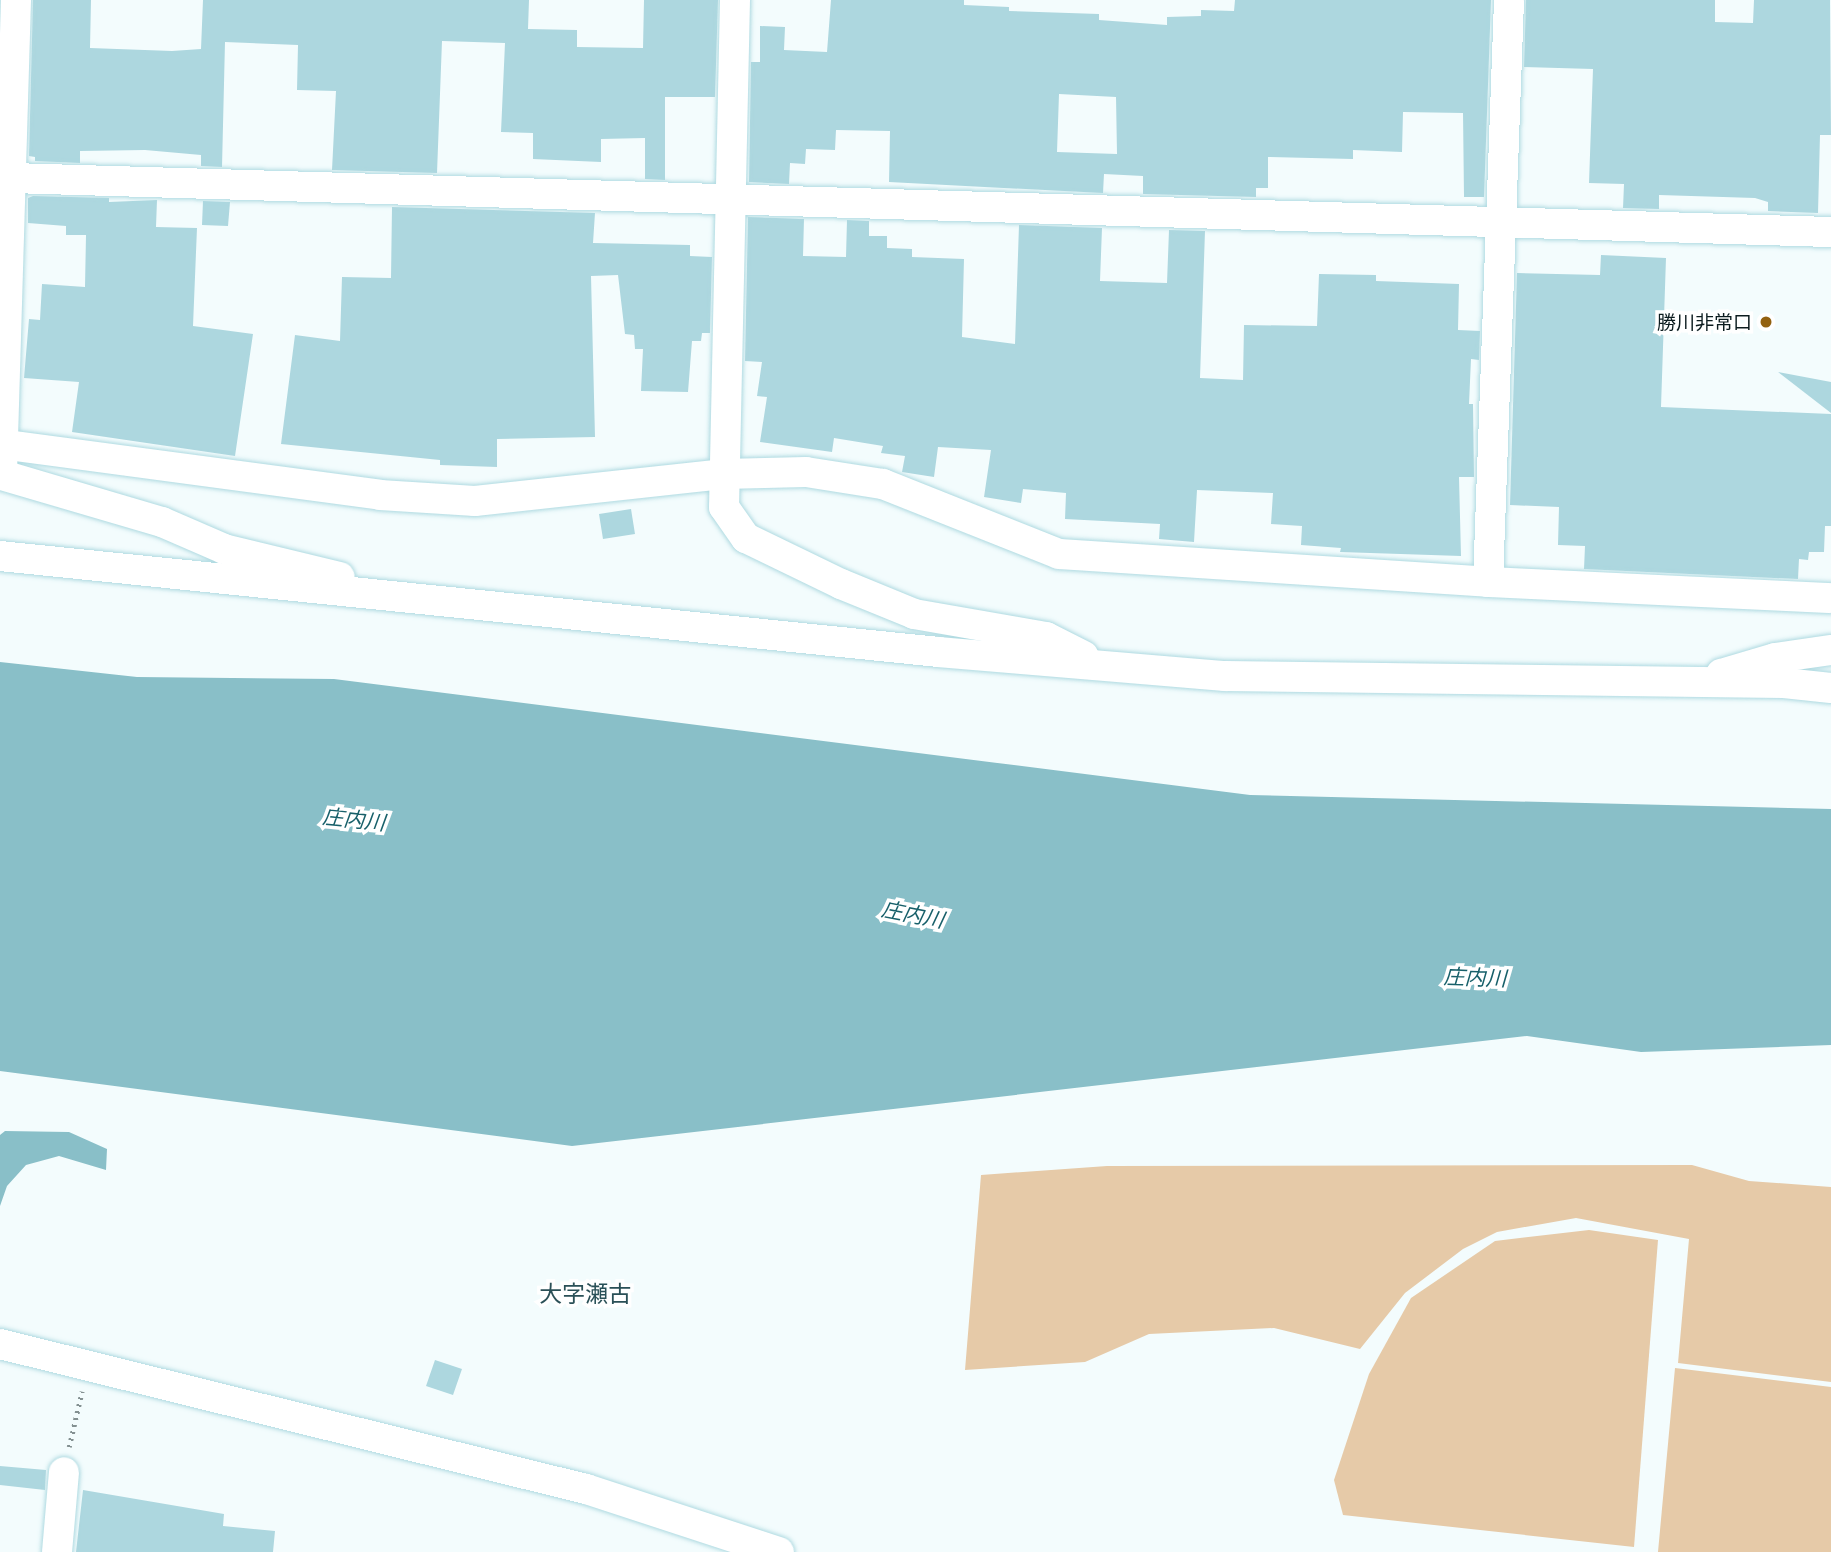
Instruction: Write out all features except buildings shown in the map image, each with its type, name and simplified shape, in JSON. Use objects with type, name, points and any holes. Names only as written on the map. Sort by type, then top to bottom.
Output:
[{"type":"street","points":[[16,0],[1,475],[162,522],[224,549],[355,580],[375,596]]},
{"type":"street","points":[[735,0],[724,507],[746,538],[914,614],[1046,637],[1099,663]]},
{"type":"street","points":[[1488,582],[1509,0]]},
{"type":"street","points":[[11,178],[1831,232]]},
{"type":"street","points":[[2,444],[380,495],[475,500],[723,474],[806,472],[883,484],[1059,554],[1488,582],[1831,598]]},
{"type":"street","points":[[0,556],[375,596],[1225,676],[1701,681],[1831,688]]},
{"type":"street","points":[[1701,681],[1745,665],[1831,650]]},
{"type":"street","points":[[0,1344],[586,1489],[779,1552]]},
{"type":"street","points":[[57,1552],[64,1472]]},
{"type":"path","points":[[64,1472],[88,1365]]},
{"type":"shaded area","points":[[1692,1165],[1749,1181],[1831,1187],[1831,1382],[1678,1363],[1689,1239],[1576,1218],[1497,1232],[1463,1249],[1405,1293],[1360,1349],[1274,1328],[1149,1334],[1085,1362],[965,1370],[981,1175],[1107,1166]]},
{"type":"shaded area","points":[[1589,1230],[1658,1240],[1634,1547],[1343,1515],[1334,1480],[1369,1374],[1411,1298],[1495,1241]]},
{"type":"shaded area","points":[[1675,1368],[1831,1387],[1831,1552],[1658,1552]]},
{"type":"water","name":"庄内川","points":[[0,662],[137,677],[334,679],[1250,795],[1831,809],[1831,1045],[1641,1052],[1527,1036],[572,1146],[0,1071]]},
{"type":"water","points":[[5,1131],[69,1132],[107,1149],[106,1170],[59,1156],[26,1165],[7,1186],[0,1206],[0,1135]]},
{"type":"place","name":"勝川非常口","points":[[1766,322]]},
{"type":"district","name":"大字瀬古","points":[[585,1293]]}]
